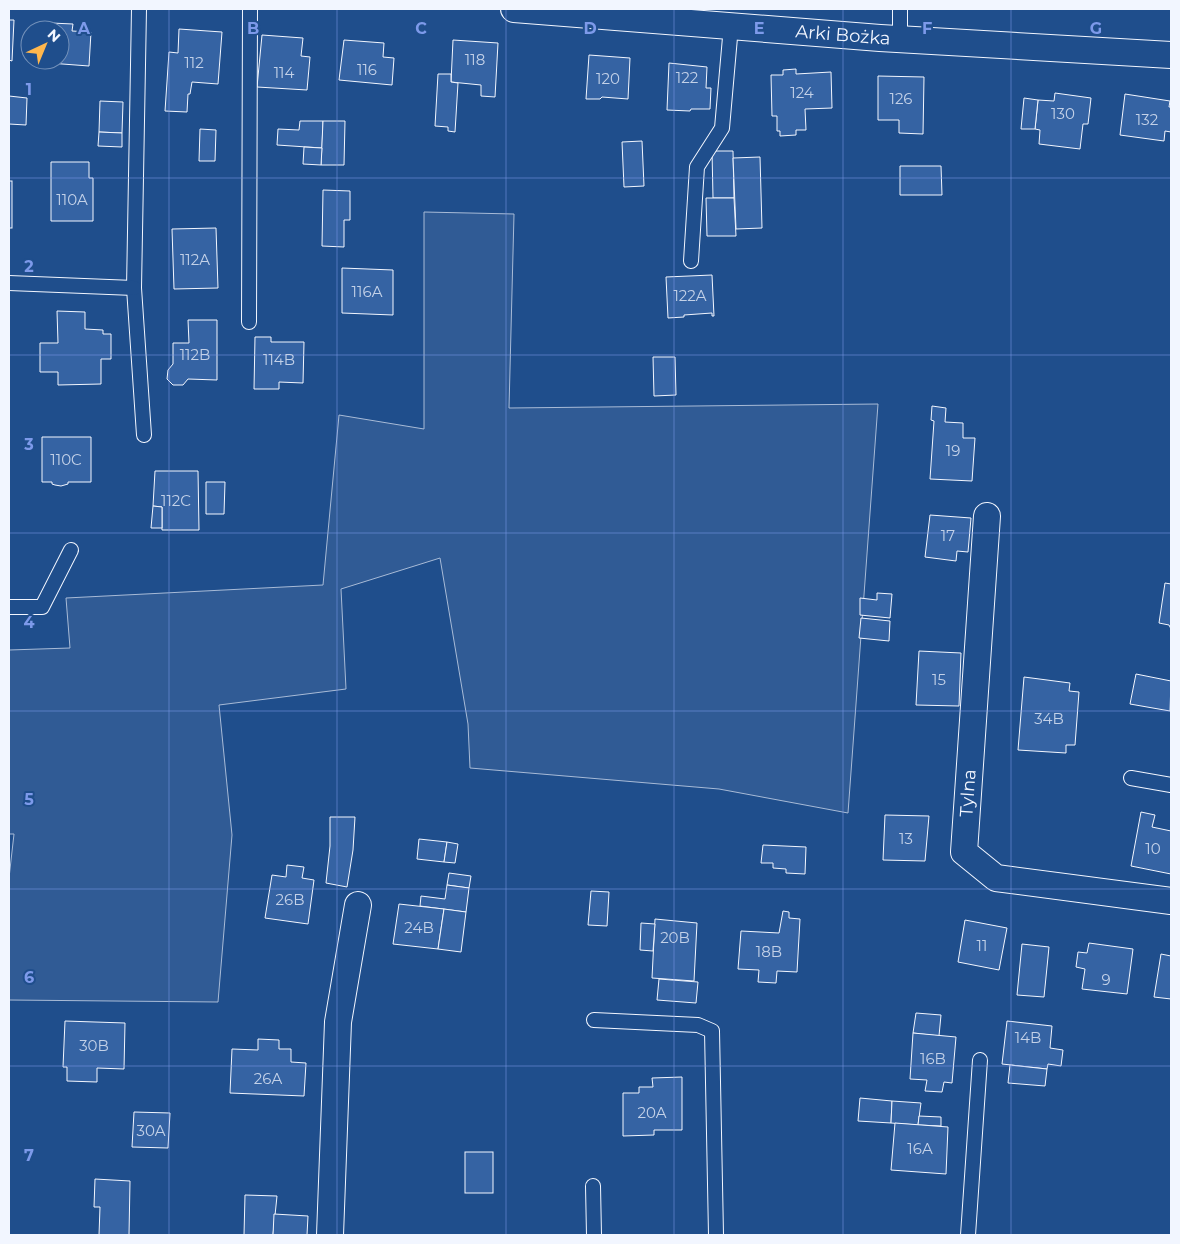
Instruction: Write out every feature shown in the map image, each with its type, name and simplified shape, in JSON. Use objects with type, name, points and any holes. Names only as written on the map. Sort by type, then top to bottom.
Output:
[{"type":"street","name":"Arki Bożka","points":[[514,9],[558,10],[900,39],[1171,55]]},
{"type":"street","name":"Tylna","points":[[987,516],[964,852],[996,878],[1171,901]]},
{"type":"street","points":[[330,1235],[338,1022],[358,905]]},
{"type":"lane","points":[[139,9],[134,288],[144,435]]},
{"type":"lane","points":[[249,322],[250,9]]},
{"type":"lane","points":[[900,9],[900,39]]},
{"type":"lane","points":[[691,261],[697,167],[722,128],[732,26]]},
{"type":"lane","points":[[9,284],[134,288]]},
{"type":"lane","points":[[9,607],[42,607],[71,550]]},
{"type":"lane","points":[[1132,778],[1171,785]]},
{"type":"lane","points":[[594,1020],[698,1025],[712,1031],[716,1235]]},
{"type":"lane","points":[[968,1235],[980,1060]]},
{"type":"lane","points":[[593,1186],[594,1235]]},
{"type":"shaded area","points":[[424,212],[514,214],[509,408],[878,404],[848,813],[719,789],[470,768],[468,724],[440,558],[341,589],[346,689],[219,705],[232,835],[218,1002],[9,1000],[9,878],[14,834],[9,834],[9,650],[70,648],[66,598],[323,585],[339,415],[424,429]]},
{"type":"building","points":[[9,20],[14,20],[12,61],[9,60]]},
{"type":"building","points":[[70,24],[73,24],[72,31],[91,32],[89,66],[70,65]]},
{"type":"building","points":[[179,29],[222,32],[218,84],[192,82],[190,94],[188,94],[187,112],[165,111],[169,52],[178,53]]},
{"type":"building","points":[[262,35],[303,38],[301,56],[310,57],[307,90],[257,87]]},
{"type":"building","points":[[344,40],[384,43],[383,57],[394,58],[392,85],[339,80]]},
{"type":"building","points":[[453,40],[498,43],[495,97],[481,96],[481,85],[451,82]]},
{"type":"building","points":[[589,55],[630,58],[628,99],[602,97],[600,99],[586,99]]},
{"type":"building","points":[[669,63],[707,67],[706,88],[711,88],[710,109],[691,109],[690,111],[667,110]]},
{"type":"building","points":[[796,69],[796,74],[831,72],[832,108],[805,109],[806,130],[796,130],[796,135],[780,136],[780,131],[777,131],[777,116],[772,116],[771,75],[783,75],[783,70]]},
{"type":"building","points":[[438,74],[451,74],[451,82],[458,83],[455,132],[448,131],[448,127],[435,126]]},
{"type":"building","points":[[878,76],[924,77],[923,134],[899,133],[899,120],[878,120]]},
{"type":"building","points":[[1055,93],[1091,98],[1088,124],[1083,124],[1080,149],[1039,144],[1040,130],[1035,129],[1038,100],[1054,101]]},
{"type":"building","points":[[1125,94],[1170,101],[1171,132],[1165,131],[1164,141],[1120,135]]},
{"type":"building","points":[[9,96],[27,98],[26,125],[9,124]]},
{"type":"building","points":[[1024,98],[1038,100],[1035,129],[1021,129]]},
{"type":"building","points":[[100,101],[123,102],[122,133],[99,132]]},
{"type":"building","points":[[300,121],[323,121],[322,148],[277,145],[278,129],[299,130]]},
{"type":"building","points":[[323,121],[345,121],[344,165],[321,165]]},
{"type":"building","points":[[200,129],[216,130],[215,161],[199,161]]},
{"type":"building","points":[[99,132],[122,133],[122,147],[98,146]]},
{"type":"building","points":[[642,141],[644,186],[624,187],[622,142]]},
{"type":"building","points":[[304,147],[322,148],[321,165],[303,164]]},
{"type":"building","points":[[712,151],[733,151],[734,198],[713,198]]},
{"type":"building","points":[[760,157],[762,228],[736,229],[733,158]]},
{"type":"building","points":[[51,162],[89,162],[89,178],[93,178],[93,221],[51,221]]},
{"type":"building","points":[[900,166],[941,166],[942,195],[900,195]]},
{"type":"building","points":[[9,181],[12,181],[12,228],[9,228]]},
{"type":"building","points":[[323,190],[350,191],[350,220],[344,220],[344,247],[322,246]]},
{"type":"building","points":[[706,198],[734,198],[736,236],[707,236]]},
{"type":"building","points":[[216,228],[218,288],[174,289],[172,229]]},
{"type":"building","points":[[342,268],[393,270],[393,315],[342,313]]},
{"type":"building","points":[[712,275],[714,316],[712,316],[712,313],[668,318],[666,277]]},
{"type":"building","points":[[57,311],[85,312],[85,329],[103,330],[103,334],[111,334],[111,359],[101,359],[101,384],[58,385],[58,372],[40,372],[40,343],[58,343]]},
{"type":"building","points":[[188,320],[217,320],[217,380],[188,379],[183,385],[173,385],[167,379],[168,370],[173,364],[173,343],[189,343]]},
{"type":"building","points":[[255,337],[271,337],[271,342],[304,342],[303,383],[279,382],[279,389],[254,389]]},
{"type":"building","points":[[653,357],[675,357],[676,395],[654,396]]},
{"type":"building","points":[[932,406],[946,408],[945,422],[963,423],[963,438],[975,438],[972,481],[930,479],[934,421],[931,420]]},
{"type":"building","points":[[42,437],[91,437],[91,482],[68,482],[68,484],[61,486],[52,484],[52,482],[42,482]]},
{"type":"building","points":[[155,471],[198,471],[199,530],[162,530],[162,507],[153,506]]},
{"type":"building","points":[[206,482],[225,482],[224,514],[206,514]]},
{"type":"building","points":[[153,506],[162,507],[162,528],[151,528]]},
{"type":"building","points":[[930,515],[971,518],[968,552],[957,551],[956,561],[925,557]]},
{"type":"building","points":[[1165,583],[1171,584],[1171,629],[1169,625],[1159,623]]},
{"type":"building","points":[[877,593],[892,594],[890,618],[860,615],[860,598],[877,600]]},
{"type":"building","points":[[861,618],[890,621],[889,641],[859,638]]},
{"type":"building","points":[[919,651],[961,653],[959,706],[916,705]]},
{"type":"building","points":[[1136,674],[1171,681],[1170,711],[1130,704]]},
{"type":"building","points":[[1024,677],[1070,683],[1069,691],[1079,692],[1075,745],[1066,745],[1066,753],[1018,750]]},
{"type":"building","points":[[1141,812],[1155,815],[1152,827],[1171,831],[1171,874],[1131,866]]},
{"type":"building","points":[[885,815],[929,816],[925,861],[883,860]]},
{"type":"building","points":[[330,817],[355,817],[353,850],[347,887],[326,883],[330,846]]},
{"type":"building","points":[[419,839],[447,842],[444,862],[417,859]]},
{"type":"building","points":[[447,842],[458,844],[455,863],[444,862]]},
{"type":"building","points":[[763,845],[806,847],[805,874],[786,873],[786,869],[773,868],[773,863],[761,863]]},
{"type":"building","points":[[287,865],[304,867],[302,878],[314,880],[308,924],[265,918],[272,875],[286,877]]},
{"type":"building","points":[[449,873],[471,876],[469,888],[447,885]]},
{"type":"building","points":[[447,885],[469,888],[466,912],[420,906],[421,896],[445,899]]},
{"type":"building","points":[[591,891],[609,892],[607,926],[588,925]]},
{"type":"building","points":[[399,904],[444,909],[438,949],[393,944]]},
{"type":"building","points":[[444,909],[466,912],[461,952],[438,949]]},
{"type":"building","points":[[783,911],[789,912],[789,918],[800,919],[797,972],[777,971],[776,983],[758,982],[759,970],[738,969],[741,931],[779,933]]},
{"type":"building","points":[[655,919],[697,923],[694,981],[652,978]]},
{"type":"building","points":[[965,920],[1007,928],[999,970],[958,962]]},
{"type":"building","points":[[641,923],[655,924],[653,951],[640,950]]},
{"type":"building","points":[[1089,943],[1133,949],[1127,994],[1082,989],[1085,969],[1076,967],[1078,952],[1087,953]]},
{"type":"building","points":[[1022,944],[1049,947],[1044,997],[1017,995]]},
{"type":"building","points":[[1161,954],[1171,956],[1171,999],[1154,997]]},
{"type":"building","points":[[659,979],[698,982],[696,1003],[657,1000]]},
{"type":"building","points":[[916,1013],[941,1015],[939,1036],[913,1033]]},
{"type":"building","points":[[65,1021],[125,1023],[124,1069],[97,1068],[97,1082],[67,1081],[67,1067],[63,1067]]},
{"type":"building","points":[[1007,1021],[1052,1026],[1050,1048],[1063,1050],[1061,1066],[1048,1064],[1047,1069],[1002,1064]]},
{"type":"building","points":[[913,1033],[956,1037],[952,1083],[944,1082],[942,1092],[925,1091],[927,1080],[910,1079]]},
{"type":"building","points":[[258,1039],[279,1040],[279,1049],[291,1049],[291,1062],[306,1063],[304,1096],[230,1093],[232,1049],[258,1050]]},
{"type":"building","points":[[1010,1065],[1047,1069],[1045,1086],[1008,1083]]},
{"type":"building","points":[[682,1077],[682,1130],[654,1130],[654,1135],[623,1136],[623,1093],[639,1093],[639,1087],[653,1087],[652,1078]]},
{"type":"building","points":[[860,1098],[892,1101],[891,1123],[858,1121]]},
{"type":"building","points":[[892,1101],[921,1103],[918,1125],[891,1123]]},
{"type":"building","points":[[134,1112],[170,1113],[168,1148],[132,1147]]},
{"type":"building","points":[[919,1116],[941,1117],[941,1126],[918,1125]]},
{"type":"building","points":[[895,1123],[948,1127],[946,1174],[891,1170]]},
{"type":"building","points":[[465,1152],[493,1152],[493,1193],[465,1193]]},
{"type":"building","points":[[95,1179],[130,1181],[129,1235],[99,1235],[100,1207],[94,1207]]},
{"type":"building","points":[[245,1195],[277,1196],[273,1235],[244,1235]]},
{"type":"building","points":[[274,1214],[308,1216],[307,1235],[273,1235]]}]
